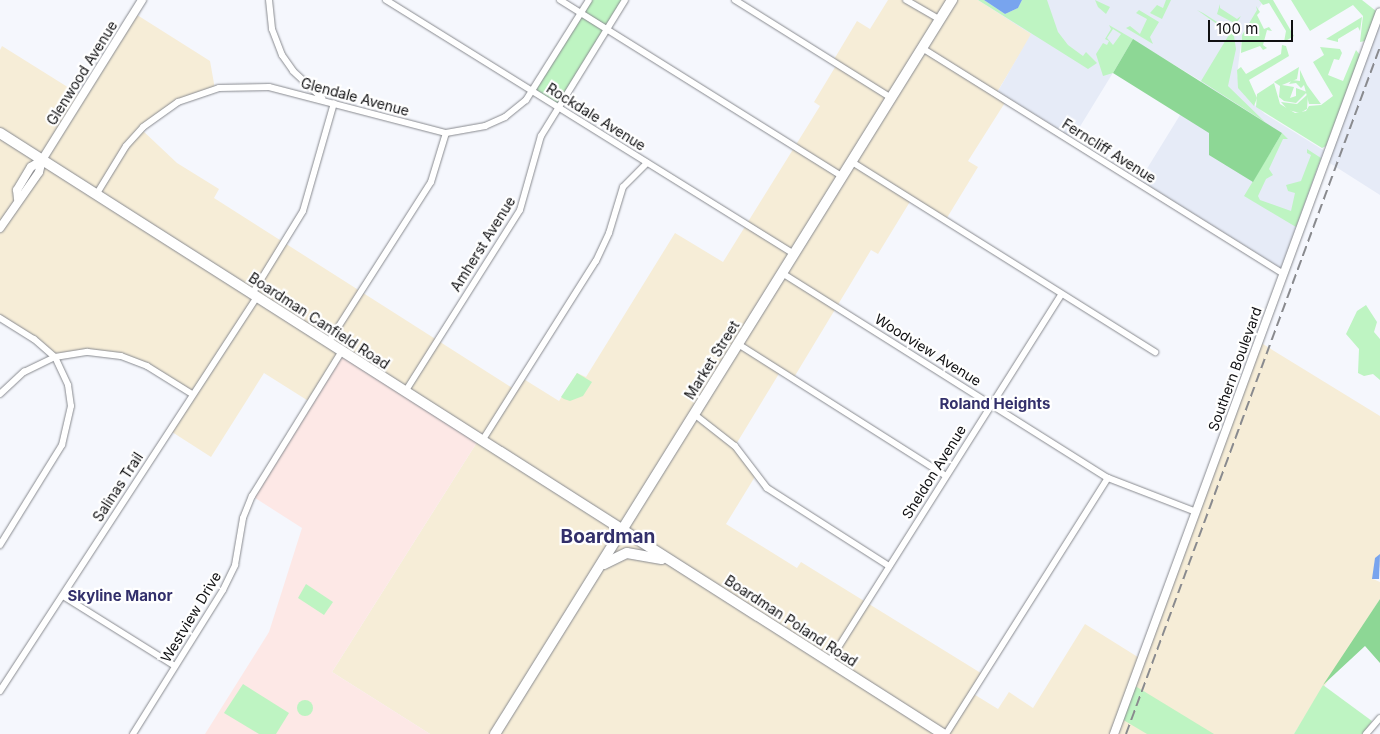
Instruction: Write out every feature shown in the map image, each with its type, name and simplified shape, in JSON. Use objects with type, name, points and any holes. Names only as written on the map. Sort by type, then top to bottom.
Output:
[{"type":"main road","name":"Market Street","points":[[494,734],[624,531],[694,414],[952,0]]},
{"type":"main road","name":"Boardman Canfield Road","points":[[0,133],[624,531]]},
{"type":"main road","name":"Boardman Poland Road","points":[[624,531],[945,734]]},
{"type":"main road","points":[[602,566],[621,555],[634,552],[677,565]]},
{"type":"street","name":"Glenwood Avenue","points":[[0,228],[18,199],[24,195],[39,172],[42,160],[142,0]]},
{"type":"street","points":[[269,0],[272,29],[282,55],[293,71],[323,99]]},
{"type":"street","name":"Rockdale Avenue","points":[[386,0],[794,254]]},
{"type":"street","points":[[560,0],[842,176]]},
{"type":"street","name":"Glendale Avenue","points":[[96,194],[120,155],[143,127],[166,109],[191,96],[219,88],[247,85],[323,99],[334,104],[446,133],[474,130],[495,122],[515,109],[532,91],[589,0]]},
{"type":"street","name":"Amherst Avenue","points":[[405,392],[520,210],[529,188],[536,146],[626,0]]},
{"type":"street","points":[[735,0],[891,98]]},
{"type":"street","points":[[906,0],[940,20]]},
{"type":"street","name":"Southern Boulevard","points":[[1114,734],[1380,12]]},
{"type":"street","name":"Ferncliff Avenue","points":[[922,48],[1283,274]]},
{"type":"street","name":"Salinas Trail","points":[[0,691],[63,596],[254,296],[303,211],[334,104]]},
{"type":"street","points":[[328,343],[431,182],[446,133]]},
{"type":"street","points":[[852,162],[1061,295],[1155,352]]},
{"type":"street","points":[[482,440],[596,261],[609,234],[623,187],[648,163]]},
{"type":"street","name":"Woodview Avenue","points":[[782,273],[1108,478],[1196,512]]},
{"type":"street","name":"Sheldon Avenue","points":[[829,662],[1061,295]]},
{"type":"street","points":[[0,318],[34,339],[55,357],[70,395],[71,415],[66,436],[0,545]]},
{"type":"street","points":[[738,344],[946,476]]},
{"type":"street","name":"Westview Drive","points":[[133,734],[231,575],[252,496],[342,351]]},
{"type":"street","points":[[0,394],[24,372],[55,357],[88,352],[121,356],[147,366],[192,394]]},
{"type":"street","points":[[694,414],[735,446],[758,478],[773,492],[889,566]]},
{"type":"street","points":[[945,734],[1108,478]]},
{"type":"street","points":[[63,596],[176,666]]},
{"type":"street","points":[[1366,734],[1380,718]]},
{"type":"shaded area","points":[[888,0],[978,0],[1032,34],[996,94],[1006,101],[968,161],[978,167],[945,221],[911,200],[878,254],[871,250],[793,379],[780,372],[735,446],[756,475],[726,524],[797,568],[801,562],[984,675],[972,693],[998,709],[1009,692],[1033,708],[1085,624],[1141,659],[1258,341],[1380,416],[1380,566],[1373,579],[1380,582],[1380,599],[1294,734],[430,734],[332,672],[479,439],[310,402],[264,373],[211,457],[169,430],[192,394],[147,366],[104,352],[55,357],[0,318],[0,50],[2,46],[82,96],[134,13],[210,61],[215,89],[191,96],[141,129],[177,163],[219,189],[214,198],[514,389],[522,378],[559,401],[577,373],[586,377],[675,233],[723,262],[820,106],[814,102],[837,64],[833,61],[857,21],[870,29]]},
{"type":"shaded area","points":[[978,0],[1264,0],[1242,35],[1237,75],[1245,96],[1265,114],[1328,153],[1380,12],[1380,195],[1325,160],[1300,229],[1296,227],[1281,268],[1140,180],[1201,81],[1133,40],[1073,138],[998,91],[1031,34]]},
{"type":"shaded area","points":[[342,351],[479,439],[332,672],[430,734],[205,734],[269,632],[302,528],[252,496]]},
{"type":"green space","points":[[589,0],[625,0],[558,107],[532,91]]},
{"type":"green space","points":[[978,0],[984,0],[1005,14],[1018,8],[1022,0],[1047,0],[1058,32],[1068,45],[1083,56],[1086,52],[1097,63],[1088,69]]},
{"type":"green space","points":[[1095,0],[1110,7],[1106,14],[1098,7]]},
{"type":"green space","points":[[1166,0],[1171,0],[1162,19],[1150,13],[1157,5],[1163,8]]},
{"type":"green space","points":[[1259,0],[1273,0],[1294,36],[1284,42],[1286,31],[1269,3],[1263,5]]},
{"type":"green space","points":[[1291,0],[1362,0],[1376,11],[1365,41],[1360,42],[1363,16],[1353,5],[1310,31]]},
{"type":"green space","points":[[1220,4],[1220,8],[1237,19],[1241,16],[1236,24],[1217,14]]},
{"type":"green space","points":[[1256,6],[1260,12],[1257,15],[1264,29],[1269,27],[1272,31],[1267,30],[1263,45],[1267,48],[1263,50],[1260,46],[1241,53],[1242,35],[1257,10]]},
{"type":"green space","points":[[1139,10],[1159,22],[1150,37],[1153,44],[1126,28],[1130,26],[1140,34],[1147,19],[1136,13]]},
{"type":"green space","points":[[1197,10],[1228,29],[1234,36],[1236,49],[1228,86],[1265,122],[1201,81],[1230,33]]},
{"type":"green space","points":[[1362,17],[1360,31],[1358,27],[1338,39],[1338,42],[1326,39]]},
{"type":"green space","points":[[1109,25],[1133,39],[1113,73],[1103,76],[1096,54],[1103,43],[1107,45],[1109,41],[1105,39],[1111,29]],"holes":[[[1113,29],[1121,34],[1113,45],[1107,38]]]},
{"type":"green space","points":[[1133,39],[1282,133],[1253,182],[1209,155],[1209,133],[1113,73]]},
{"type":"green space","points":[[1282,45],[1286,46],[1289,56],[1249,80],[1257,98],[1254,106],[1238,88],[1237,70],[1241,67],[1246,74],[1281,54]]},
{"type":"green space","points":[[1320,47],[1340,49],[1342,53],[1339,60],[1334,59],[1328,75],[1343,81],[1356,50],[1360,55],[1326,146],[1322,148],[1256,107],[1257,94],[1274,83],[1280,104],[1295,113],[1306,111],[1309,106],[1321,105],[1333,96],[1313,62],[1324,55]]},
{"type":"green space","points":[[1299,67],[1297,79],[1282,85],[1294,87],[1290,98],[1296,96],[1296,88],[1307,92],[1296,103],[1284,101],[1279,97],[1280,86],[1274,82]]},
{"type":"green space","points":[[1300,70],[1307,85],[1321,104],[1309,104],[1304,85],[1301,88],[1296,83],[1289,84],[1292,80],[1300,81]]},
{"type":"green space","points":[[1308,94],[1307,109],[1300,113],[1288,110],[1281,102],[1297,104]]},
{"type":"green space","points":[[1282,133],[1288,139],[1283,139],[1269,169],[1273,175],[1266,179],[1258,196],[1260,200],[1291,211],[1295,193],[1288,191],[1286,185],[1301,181],[1311,155],[1307,153],[1307,149],[1321,158],[1296,227],[1244,196]]},
{"type":"green space","points":[[1366,305],[1377,322],[1374,332],[1380,339],[1380,380],[1373,374],[1364,376],[1358,373],[1359,349],[1346,334],[1357,311]]},
{"type":"green space","points":[[577,373],[592,382],[583,396],[570,401],[564,399],[561,397]]},
{"type":"green space","points":[[306,584],[333,602],[324,615],[298,598]]},
{"type":"green space","points":[[1380,599],[1380,663],[1365,646],[1323,685]]},
{"type":"green space","points":[[243,684],[289,713],[276,734],[259,734],[224,713]]},
{"type":"green space","points":[[1132,684],[1214,734],[1147,734],[1120,718]]},
{"type":"green space","points":[[1323,685],[1372,721],[1363,734],[1294,734]]},
{"type":"green space","points":[[302,700],[308,700],[313,705],[311,714],[302,716],[297,711],[297,705]]},
{"type":"water","points":[[984,0],[1022,0],[1018,8],[1005,14]]},
{"type":"water","points":[[1380,554],[1379,579],[1372,579],[1375,558]]},
{"type":"railway","points":[[1126,734],[1380,47]]},
{"type":"district","name":"Roland Heights","points":[[995,404]]},
{"type":"district","name":"Boardman","points":[[608,537]]},
{"type":"district","name":"Skyline Manor","points":[[120,596]]}]
